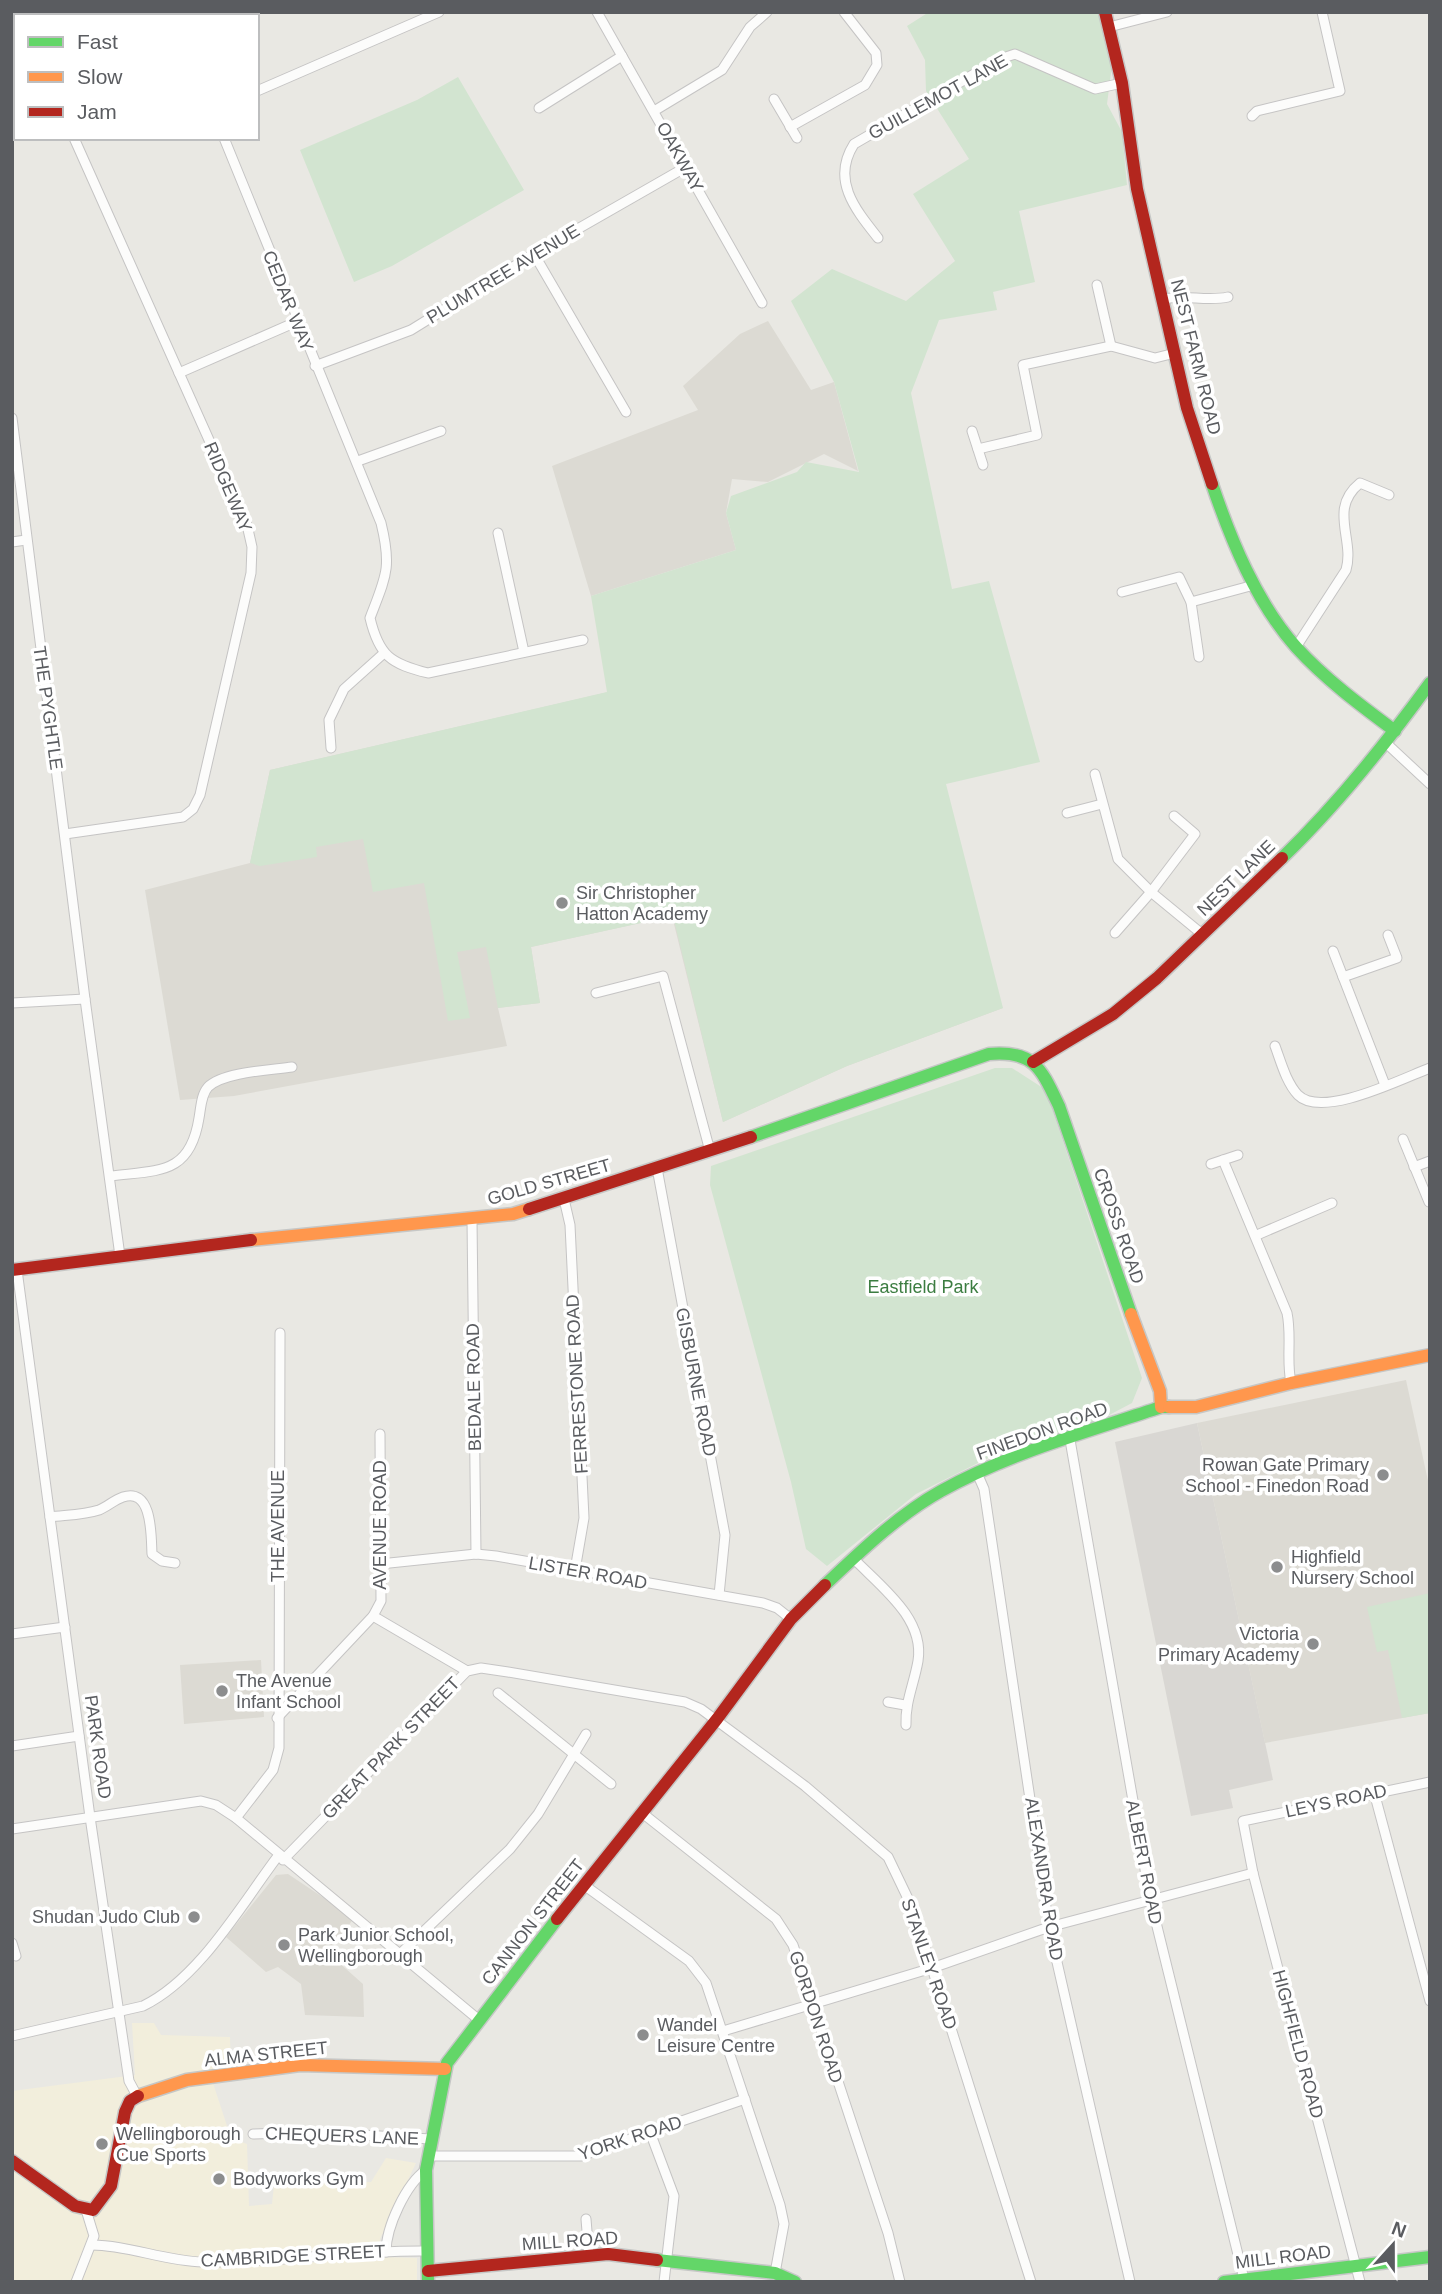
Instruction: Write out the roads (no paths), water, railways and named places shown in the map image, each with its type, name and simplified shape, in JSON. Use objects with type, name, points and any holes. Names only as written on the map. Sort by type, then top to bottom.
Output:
[{"type":"street","points":[[259,90],[439,12]]},
{"type":"street","name":"OAKWAY","points":[[597,12],[762,303]]},
{"type":"street","points":[[654,111],[722,70],[750,27],[767,12]]},
{"type":"street","points":[[790,127],[865,85],[872,76],[876,53],[871,43],[844,12]]},
{"type":"street","name":"NEST FARM ROAD","points":[[1105,12],[1122,83],[1137,189],[1198,444],[1254,585],[1272,616],[1296,647],[1344,693],[1395,731]]},
{"type":"street","points":[[1109,27],[1167,12]]},
{"type":"street","points":[[1252,116],[1257,111],[1340,91],[1322,12]]},
{"type":"street","name":"GUILLEMOT LANE","points":[[878,238],[863,219],[843,182],[843,161],[854,144],[1000,58],[1015,54],[1095,89],[1122,83]]},
{"type":"street","points":[[540,108],[622,56]]},
{"type":"street","points":[[774,99],[797,138]]},
{"type":"street","name":"RIDGEWAY","points":[[65,834],[183,817],[193,809],[200,795],[251,573],[252,547],[247,526],[75,140]]},
{"type":"street","name":"CEDAR WAY","points":[[225,140],[296,322],[358,461],[381,523],[388,553],[388,573],[370,618],[383,654]]},
{"type":"street","name":"PLUMTREE AVENUE","points":[[315,366],[411,330],[534,254],[685,167]]},
{"type":"street","points":[[534,254],[626,412]]},
{"type":"street","points":[[1097,285],[1111,346]]},
{"type":"street","points":[[1164,299],[1179,296],[1212,301],[1228,297]]},
{"type":"street","points":[[179,373],[296,322]]},
{"type":"street","points":[[978,449],[1037,435],[1023,365],[1111,346],[1155,358],[1175,353]]},
{"type":"street","name":"THE PYGHTLE","points":[[12,418],[120,1256]]},
{"type":"street","points":[[358,461],[441,431]]},
{"type":"street","points":[[972,431],[983,465]]},
{"type":"street","points":[[1296,647],[1346,570],[1350,558],[1342,524],[1343,508],[1353,489],[1360,483],[1368,484],[1389,495]]},
{"type":"street","points":[[498,533],[524,652]]},
{"type":"street","points":[[12,542],[26,540]]},
{"type":"street","points":[[1122,593],[1179,577],[1191,602],[1199,657]]},
{"type":"street","points":[[1191,602],[1254,585]]},
{"type":"street","points":[[331,748],[329,720],[344,690],[383,654],[405,668],[428,673],[583,640]]},
{"type":"street","name":"NEST LANE","points":[[1033,1062],[1113,1014],[1157,978],[1313,828],[1386,743],[1430,683]]},
{"type":"street","points":[[1386,743],[1430,784]]},
{"type":"street","points":[[1095,774],[1117,856],[1151,892],[1202,934]]},
{"type":"street","points":[[1067,813],[1102,804]]},
{"type":"street","points":[[1115,933],[1151,892],[1195,834],[1174,816]]},
{"type":"street","points":[[1343,977],[1396,958],[1388,935]]},
{"type":"street","points":[[1333,951],[1385,1085]]},
{"type":"street","points":[[596,993],[663,976],[710,1151]]},
{"type":"street","points":[[12,1003],[85,999]]},
{"type":"street","points":[[1275,1046],[1290,1083],[1309,1103],[1323,1105],[1430,1068]]},
{"type":"street","name":"GOLD STREET","points":[[15,1270],[185,1247],[472,1220],[513,1213],[710,1151],[989,1054],[1014,1052],[1033,1062]]},
{"type":"street","name":"CROSS ROAD","points":[[1033,1062],[1059,1106],[1160,1391],[1161,1407]]},
{"type":"street","points":[[111,1176],[167,1169],[187,1155],[197,1134],[202,1097],[218,1080],[292,1067]]},
{"type":"street","points":[[1403,1139],[1429,1202]]},
{"type":"street","points":[[1210,1164],[1238,1155]]},
{"type":"street","points":[[1223,1160],[1287,1313],[1291,1332],[1286,1361],[1291,1383]]},
{"type":"street","points":[[1413,1167],[1430,1161]]},
{"type":"street","name":"GISBURNE ROAD","points":[[657,1168],[725,1535],[719,1595]]},
{"type":"street","name":"FERRESTONE ROAD","points":[[564,1199],[570,1225],[584,1518],[575,1570]]},
{"type":"street","points":[[1256,1235],[1332,1203]]},
{"type":"street","name":"BEDALE ROAD","points":[[472,1220],[475,1554]]},
{"type":"street","name":"PARK ROAD","points":[[15,1270],[90,1817],[129,2081],[136,2094]]},
{"type":"street","name":"THE AVENUE","points":[[236,1818],[273,1770],[279,1748],[280,1333]]},
{"type":"street","name":"FINEDON ROAD","points":[[717,1719],[791,1619],[853,1558],[891,1525],[941,1491],[976,1473],[1021,1454],[1070,1440],[1161,1407],[1196,1407],[1291,1383],[1420,1359],[1430,1354]]},
{"type":"street","name":"AVENUE ROAD","points":[[373,1616],[381,1601],[380,1434]]},
{"type":"street","name":"ALBERT ROAD","points":[[1070,1440],[1150,1898],[1244,2279]]},
{"type":"street","name":"ALEXANDRA ROAD","points":[[976,1473],[984,1489],[1049,1927],[1130,2282]]},
{"type":"street","points":[[50,1517],[100,1510],[124,1496],[135,1496],[144,1503],[149,1515],[152,1554],[162,1562],[175,1563]]},
{"type":"street","name":"LISTER ROAD","points":[[380,1564],[475,1554],[719,1595],[777,1608],[791,1619]]},
{"type":"street","points":[[853,1558],[897,1604],[915,1630],[919,1659],[905,1705],[906,1725]]},
{"type":"street","points":[[277,1718],[373,1616],[467,1671]]},
{"type":"street","points":[[12,1634],[65,1627]]},
{"type":"street","name":"GREAT PARK STREET","points":[[12,2036],[143,2006],[162,1997],[189,1974],[281,1858],[467,1671],[481,1668],[685,1702],[717,1719]]},
{"type":"street","points":[[498,1693],[611,1784]]},
{"type":"street","points":[[888,1702],[905,1705]]},
{"type":"street","name":"CANNON STREET","points":[[428,2276],[427,2163],[444,2069],[584,1885],[717,1719]]},
{"type":"street","name":"STANLEY ROAD","points":[[717,1719],[805,1787],[888,1857],[912,1907],[1031,2282]]},
{"type":"street","points":[[400,1954],[510,1849],[538,1814],[586,1734]]},
{"type":"street","points":[[12,1746],[79,1736]]},
{"type":"street","name":"LEYS ROAD","points":[[1243,1821],[1430,1782]]},
{"type":"street","points":[[1374,1793],[1430,2001]]},
{"type":"street","points":[[12,1829],[201,1801],[216,1805],[236,1818],[479,2020]]},
{"type":"street","name":"GORDON ROAD","points":[[641,1812],[776,1919],[793,1945],[888,2233],[900,2282]]},
{"type":"street","name":"HIGHFIELD ROAD","points":[[1243,1821],[1253,1873],[1360,2282]]},
{"type":"street","points":[[723,2031],[811,2002],[932,1968],[1049,1927],[1150,1898],[1253,1873]]},
{"type":"street","points":[[584,1885],[689,1961],[706,1983],[746,2099],[784,2224],[775,2273]]},
{"type":"street","points":[[12,1943],[16,1956]]},
{"type":"street","name":"ALMA STREET","points":[[136,2094],[178,2081],[314,2064],[444,2069]]},
{"type":"street","points":[[86,2210],[102,2204],[115,2174],[127,2105],[136,2094]]},
{"type":"street","name":"YORK ROAD","points":[[427,2163],[581,2156],[746,2099]]},
{"type":"street","name":"CHEQUERS LANE","points":[[253,2134],[312,2132],[430,2139]]},
{"type":"street","points":[[650,2132],[674,2196],[664,2282]]},
{"type":"street","points":[[12,2161],[69,2202],[86,2210],[93,2226],[92,2245],[76,2282]]},
{"type":"street","points":[[386,2252],[386,2239],[415,2178],[427,2163]]},
{"type":"street","points":[[586,2219],[589,2256]]},
{"type":"street","name":"CAMBRIDGE STREET","points":[[92,2245],[110,2245],[161,2259],[199,2262],[254,2262],[427,2251]]},
{"type":"street","name":"MILL ROAD","points":[[428,2276],[589,2256],[667,2258],[775,2273],[795,2282]]},
{"type":"street","name":"MILL ROAD","points":[[1224,2282],[1430,2257]]},
{"type":"place","name":"Sir Christopher Hatton Academy","points":[[562,903]]},
{"type":"place","name":"Rowan Gate Primary School - Finedon Road","points":[[1383,1475]]},
{"type":"place","name":"Highfield Nursery School","points":[[1277,1567]]},
{"type":"place","name":"Victoria Primary Academy","points":[[1313,1644]]},
{"type":"place","name":"The Avenue Infant School","points":[[222,1691]]},
{"type":"place","name":"Shudan Judo Club","points":[[194,1917]]},
{"type":"place","name":"Park Junior School, Wellingborough","points":[[284,1945]]},
{"type":"place","name":"Wandel Leisure Centre","points":[[643,2035]]},
{"type":"place","name":"Wellingborough Cue Sports","points":[[102,2144]]},
{"type":"place","name":"Bodyworks Gym","points":[[219,2179]]},
{"type":"park label","name":"Eastfield Park","points":[[923,1287]]}]
